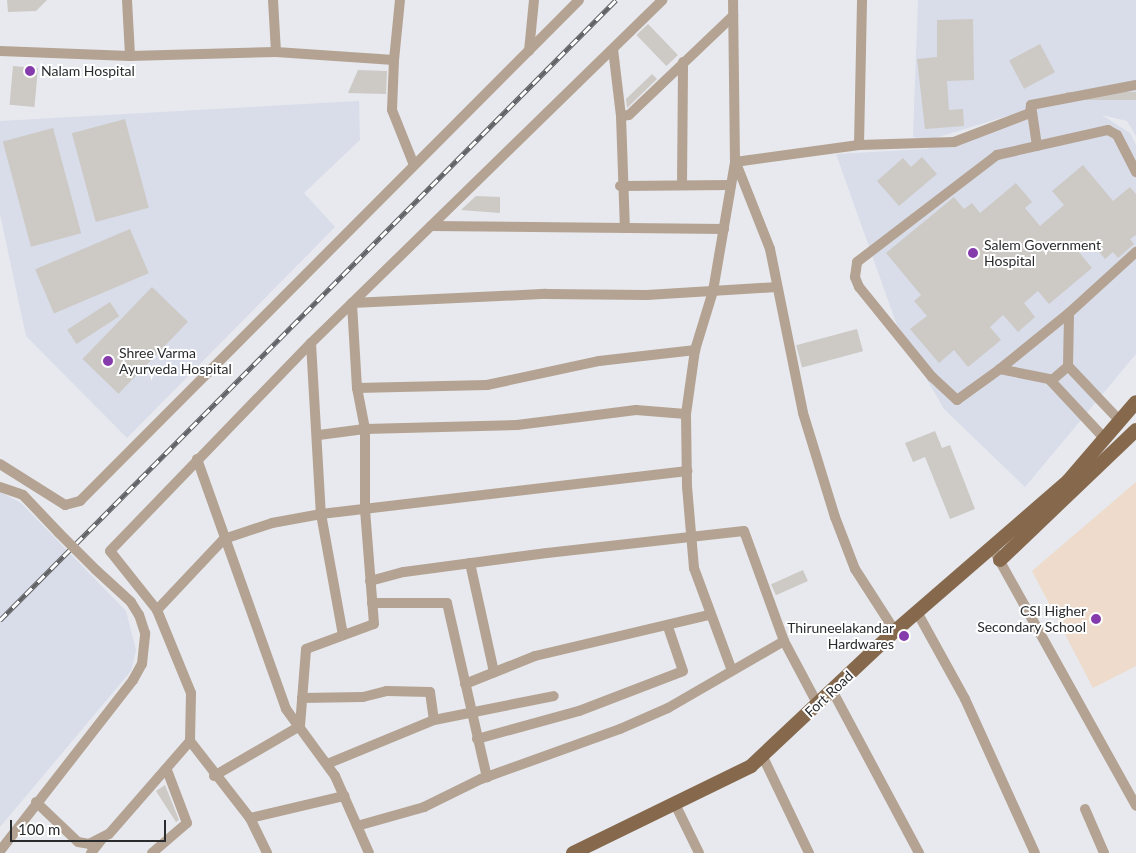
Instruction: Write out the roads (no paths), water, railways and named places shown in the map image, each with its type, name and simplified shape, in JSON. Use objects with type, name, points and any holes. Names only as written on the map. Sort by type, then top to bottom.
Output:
[{"type":"main road","name":"Fort Road","points":[[577,852],[676,806],[751,766],[833,692],[895,631],[1068,482],[1136,402]]},
{"type":"main road","points":[[1000,560],[1136,430]]},
{"type":"street","points":[[127,0],[130,56]]},
{"type":"street","points":[[273,0],[276,52]]},
{"type":"street","points":[[400,0],[394,60],[392,110],[414,165]]},
{"type":"street","points":[[529,52],[534,0]]},
{"type":"street","points":[[0,464],[10,467],[65,505],[80,501],[579,0]]},
{"type":"street","points":[[267,853],[250,818],[214,776],[190,742],[191,693],[157,610],[110,551],[311,343],[662,0]]},
{"type":"street","points":[[731,668],[709,616],[694,568],[687,471],[686,414],[695,350],[713,291],[735,162],[732,0]]},
{"type":"street","points":[[859,145],[862,0]]},
{"type":"street","points":[[621,116],[629,115],[733,16]]},
{"type":"street","points":[[613,49],[621,116],[620,186],[624,228]]},
{"type":"street","points":[[0,51],[130,56],[276,52],[394,60]]},
{"type":"street","points":[[682,184],[683,62]]},
{"type":"street","points":[[1031,104],[1136,85]]},
{"type":"street","points":[[735,162],[859,145],[954,142],[1030,113],[1031,104]]},
{"type":"street","points":[[1031,104],[1037,146]]},
{"type":"street","points":[[1136,172],[1117,135],[1108,130],[997,155],[858,262],[855,277],[859,287],[932,377],[957,400],[1000,369],[1069,313],[1136,252]]},
{"type":"street","points":[[735,162],[770,249],[803,413],[835,517],[855,569],[895,631]]},
{"type":"street","points":[[620,186],[731,185]]},
{"type":"street","points":[[431,226],[724,229]]},
{"type":"street","points":[[352,303],[713,291],[777,287]]},
{"type":"street","points":[[300,726],[306,649],[374,624],[364,509],[365,429],[357,388],[352,303]]},
{"type":"street","points":[[1069,313],[1068,366],[1120,421]]},
{"type":"street","points":[[311,343],[319,434],[321,514],[343,635]]},
{"type":"street","points":[[357,388],[487,385],[599,361],[695,350]]},
{"type":"street","points":[[1051,381],[1068,366]]},
{"type":"street","points":[[1000,369],[1051,381],[1105,438]]},
{"type":"street","points":[[319,434],[365,429],[517,425],[636,410],[686,414]]},
{"type":"street","points":[[197,459],[224,539],[260,631],[286,709],[327,764],[344,796],[369,853]]},
{"type":"street","points":[[157,610],[224,539],[272,524],[321,514],[687,471]]},
{"type":"street","points":[[0,487],[23,495],[130,602],[145,633],[142,664],[133,680],[36,802],[0,851]]},
{"type":"street","points":[[370,581],[470,563],[691,535],[744,531],[784,641],[818,706]]},
{"type":"street","points":[[992,547],[1136,806]]},
{"type":"street","points":[[470,563],[494,672]]},
{"type":"street","points":[[372,603],[447,603],[487,777]]},
{"type":"street","points":[[917,612],[965,699],[1035,853]]},
{"type":"street","points":[[465,684],[535,656],[668,627],[709,616]]},
{"type":"street","points":[[477,739],[570,713],[683,671],[668,627]]},
{"type":"street","points":[[357,826],[424,807],[487,777],[644,719],[731,668],[784,641]]},
{"type":"street","points":[[302,698],[363,697],[387,691],[430,692],[434,720]]},
{"type":"street","points":[[833,692],[919,853]]},
{"type":"street","points":[[327,764],[434,720],[471,711],[554,696]]},
{"type":"street","points":[[214,776],[300,726]]},
{"type":"street","points":[[91,853],[190,742]]},
{"type":"street","points":[[762,756],[809,853]]},
{"type":"street","points":[[152,853],[187,823],[167,770]]},
{"type":"street","points":[[250,818],[344,796]]},
{"type":"street","points":[[36,802],[78,842],[89,844],[103,838]]},
{"type":"street","points":[[676,806],[699,853]]},
{"type":"street","points":[[1085,809],[1104,853]]},
{"type":"railway","points":[[0,620],[616,0]]},
{"type":"place","name":"Nalam Hospital","points":[[30,71]]},
{"type":"place","name":"Salem Government Hospital","points":[[973,253]]},
{"type":"place","name":"Shree Varma Ayurveda Hospital","points":[[108,361]]},
{"type":"place","name":"CSI Higher Secondary School","points":[[1096,619]]},
{"type":"place","name":"Thiruneelakandar Hardwares","points":[[904,636]]}]
